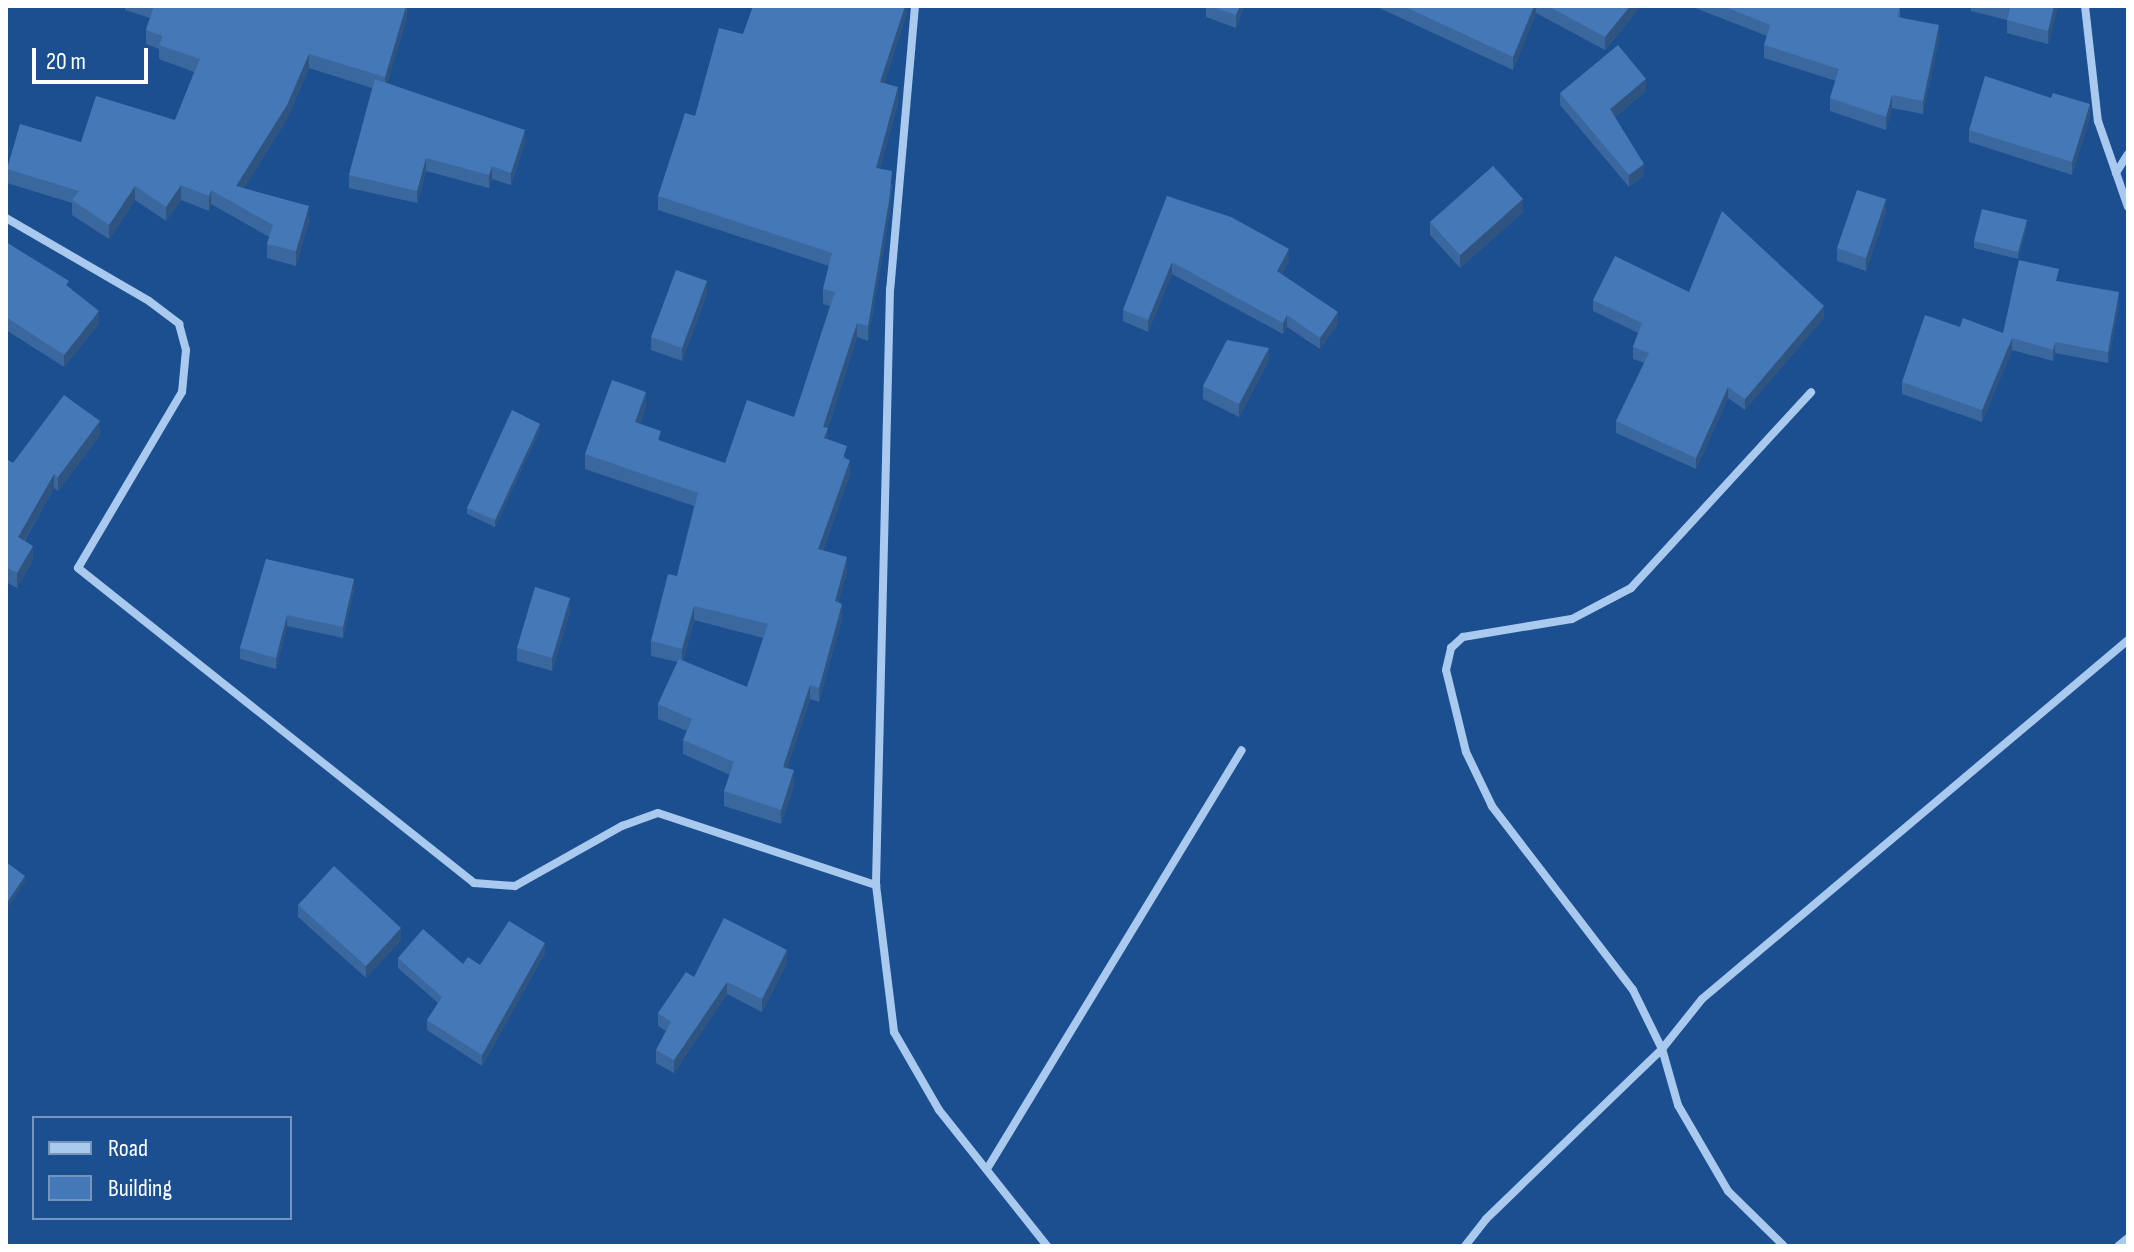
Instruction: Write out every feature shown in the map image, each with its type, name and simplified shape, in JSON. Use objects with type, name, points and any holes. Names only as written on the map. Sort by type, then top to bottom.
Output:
[{"type":"street","points":[[915,6],[890,289],[876,885],[894,1032],[939,1110],[1047,1246]]},
{"type":"street","points":[[2085,6],[2098,121],[2128,207]]},
{"type":"street","points":[[2116,173],[2128,154]]},
{"type":"street","points":[[6,218],[149,301],[179,324],[186,350],[182,392],[78,568],[474,883],[515,886],[622,826],[658,813],[876,885]]},
{"type":"street","points":[[1784,1246],[1728,1191],[1678,1105],[1662,1049],[1633,990],[1492,806],[1466,752],[1446,670],[1451,648],[1463,637],[1572,619],[1631,588],[1811,392]]},
{"type":"street","points":[[1465,1246],[1486,1219],[1662,1049],[1702,999],[2128,640]]},
{"type":"street","points":[[987,1169],[1242,750]]},
{"type":"street","points":[[2118,1246],[2128,1238]]},
{"type":"building","points":[[154,6],[406,6],[385,77],[309,54],[287,105],[236,186],[309,206],[296,251],[267,244],[273,225],[211,190],[209,196],[181,185],[166,207],[135,186],[109,225],[72,200],[79,191],[7,169],[20,124],[81,142],[96,96],[175,120],[200,59],[159,45],[163,36],[146,30]]},
{"type":"building","points":[[753,6],[905,6],[880,82],[898,87],[876,168],[892,171],[868,326],[857,323],[823,427],[828,428],[824,438],[847,446],[843,458],[850,460],[818,549],[847,557],[835,601],[842,604],[819,688],[810,685],[783,767],[794,770],[781,810],[724,791],[734,762],[683,740],[692,719],[658,704],[679,659],[747,687],[768,624],[694,606],[682,649],[651,641],[668,574],[677,576],[698,493],[585,454],[612,380],[646,392],[635,422],[661,431],[658,440],[725,463],[747,400],[794,417],[835,292],[823,289],[832,253],[658,196],[685,113],[695,116],[719,28],[743,34]]},
{"type":"building","points":[[1211,6],[1240,6],[1236,15]]},
{"type":"building","points":[[1403,6],[1534,6],[1513,57]]},
{"type":"building","points":[[1548,6],[1630,6],[1605,37]]},
{"type":"building","points":[[1723,6],[1900,6],[1897,17],[1939,25],[1923,101],[1892,95],[1886,117],[1830,98],[1839,69],[1764,45],[1770,25]]},
{"type":"building","points":[[2004,6],[2054,6],[2048,31],[2007,20],[2010,8]]},
{"type":"building","points":[[1618,45],[1646,79],[1610,109],[1644,164],[1629,175],[1560,93]]},
{"type":"building","points":[[1985,76],[2051,98],[2053,93],[2090,104],[2072,162],[1969,130]]},
{"type":"building","points":[[375,79],[525,130],[511,173],[492,166],[489,175],[426,158],[417,191],[349,175]]},
{"type":"building","points":[[1493,166],[1523,199],[1460,255],[1430,222]]},
{"type":"building","points":[[1857,190],[1886,199],[1866,258],[1837,248]]},
{"type":"building","points":[[1167,196],[1231,217],[1289,249],[1277,271],[1338,312],[1320,338],[1287,315],[1283,323],[1172,262],[1148,320],[1123,310]]},
{"type":"building","points":[[1982,209],[2027,220],[2018,252],[1974,241]]},
{"type":"building","points":[[1722,211],[1824,306],[1745,399],[1728,387],[1696,458],[1616,421],[1649,353],[1633,347],[1642,323],[1593,300],[1615,256],[1689,292]]},
{"type":"building","points":[[6,242],[69,281],[66,285],[99,311],[64,355],[6,317]]},
{"type":"building","points":[[2019,260],[2059,269],[2056,281],[2119,292],[2108,352],[2055,342],[2053,350],[2012,338],[1982,410],[1902,382],[1925,315],[1960,327],[1963,318],[2003,333]]},
{"type":"building","points":[[676,270],[707,281],[682,348],[651,337]]},
{"type":"building","points":[[1227,340],[1269,348],[1239,404],[1203,386]]},
{"type":"building","points":[[64,395],[100,421],[58,477],[54,474],[18,537],[33,546],[17,573],[6,567],[6,459],[13,463]]},
{"type":"building","points":[[512,410],[540,424],[495,520],[467,508]]},
{"type":"building","points":[[266,559],[354,579],[343,627],[287,615],[276,658],[240,648]]},
{"type":"building","points":[[535,587],[570,598],[552,658],[517,648]]},
{"type":"building","points":[[6,862],[25,876],[8,901],[6,899]]},
{"type":"building","points":[[334,866],[401,928],[366,966],[298,905]]},
{"type":"building","points":[[724,918],[787,950],[762,999],[727,982],[674,1060],[656,1050],[671,1022],[658,1013],[686,972],[694,977]]},
{"type":"building","points":[[509,921],[545,943],[482,1055],[427,1020],[442,997],[398,958],[423,929],[463,964],[468,957],[480,965]]}]
